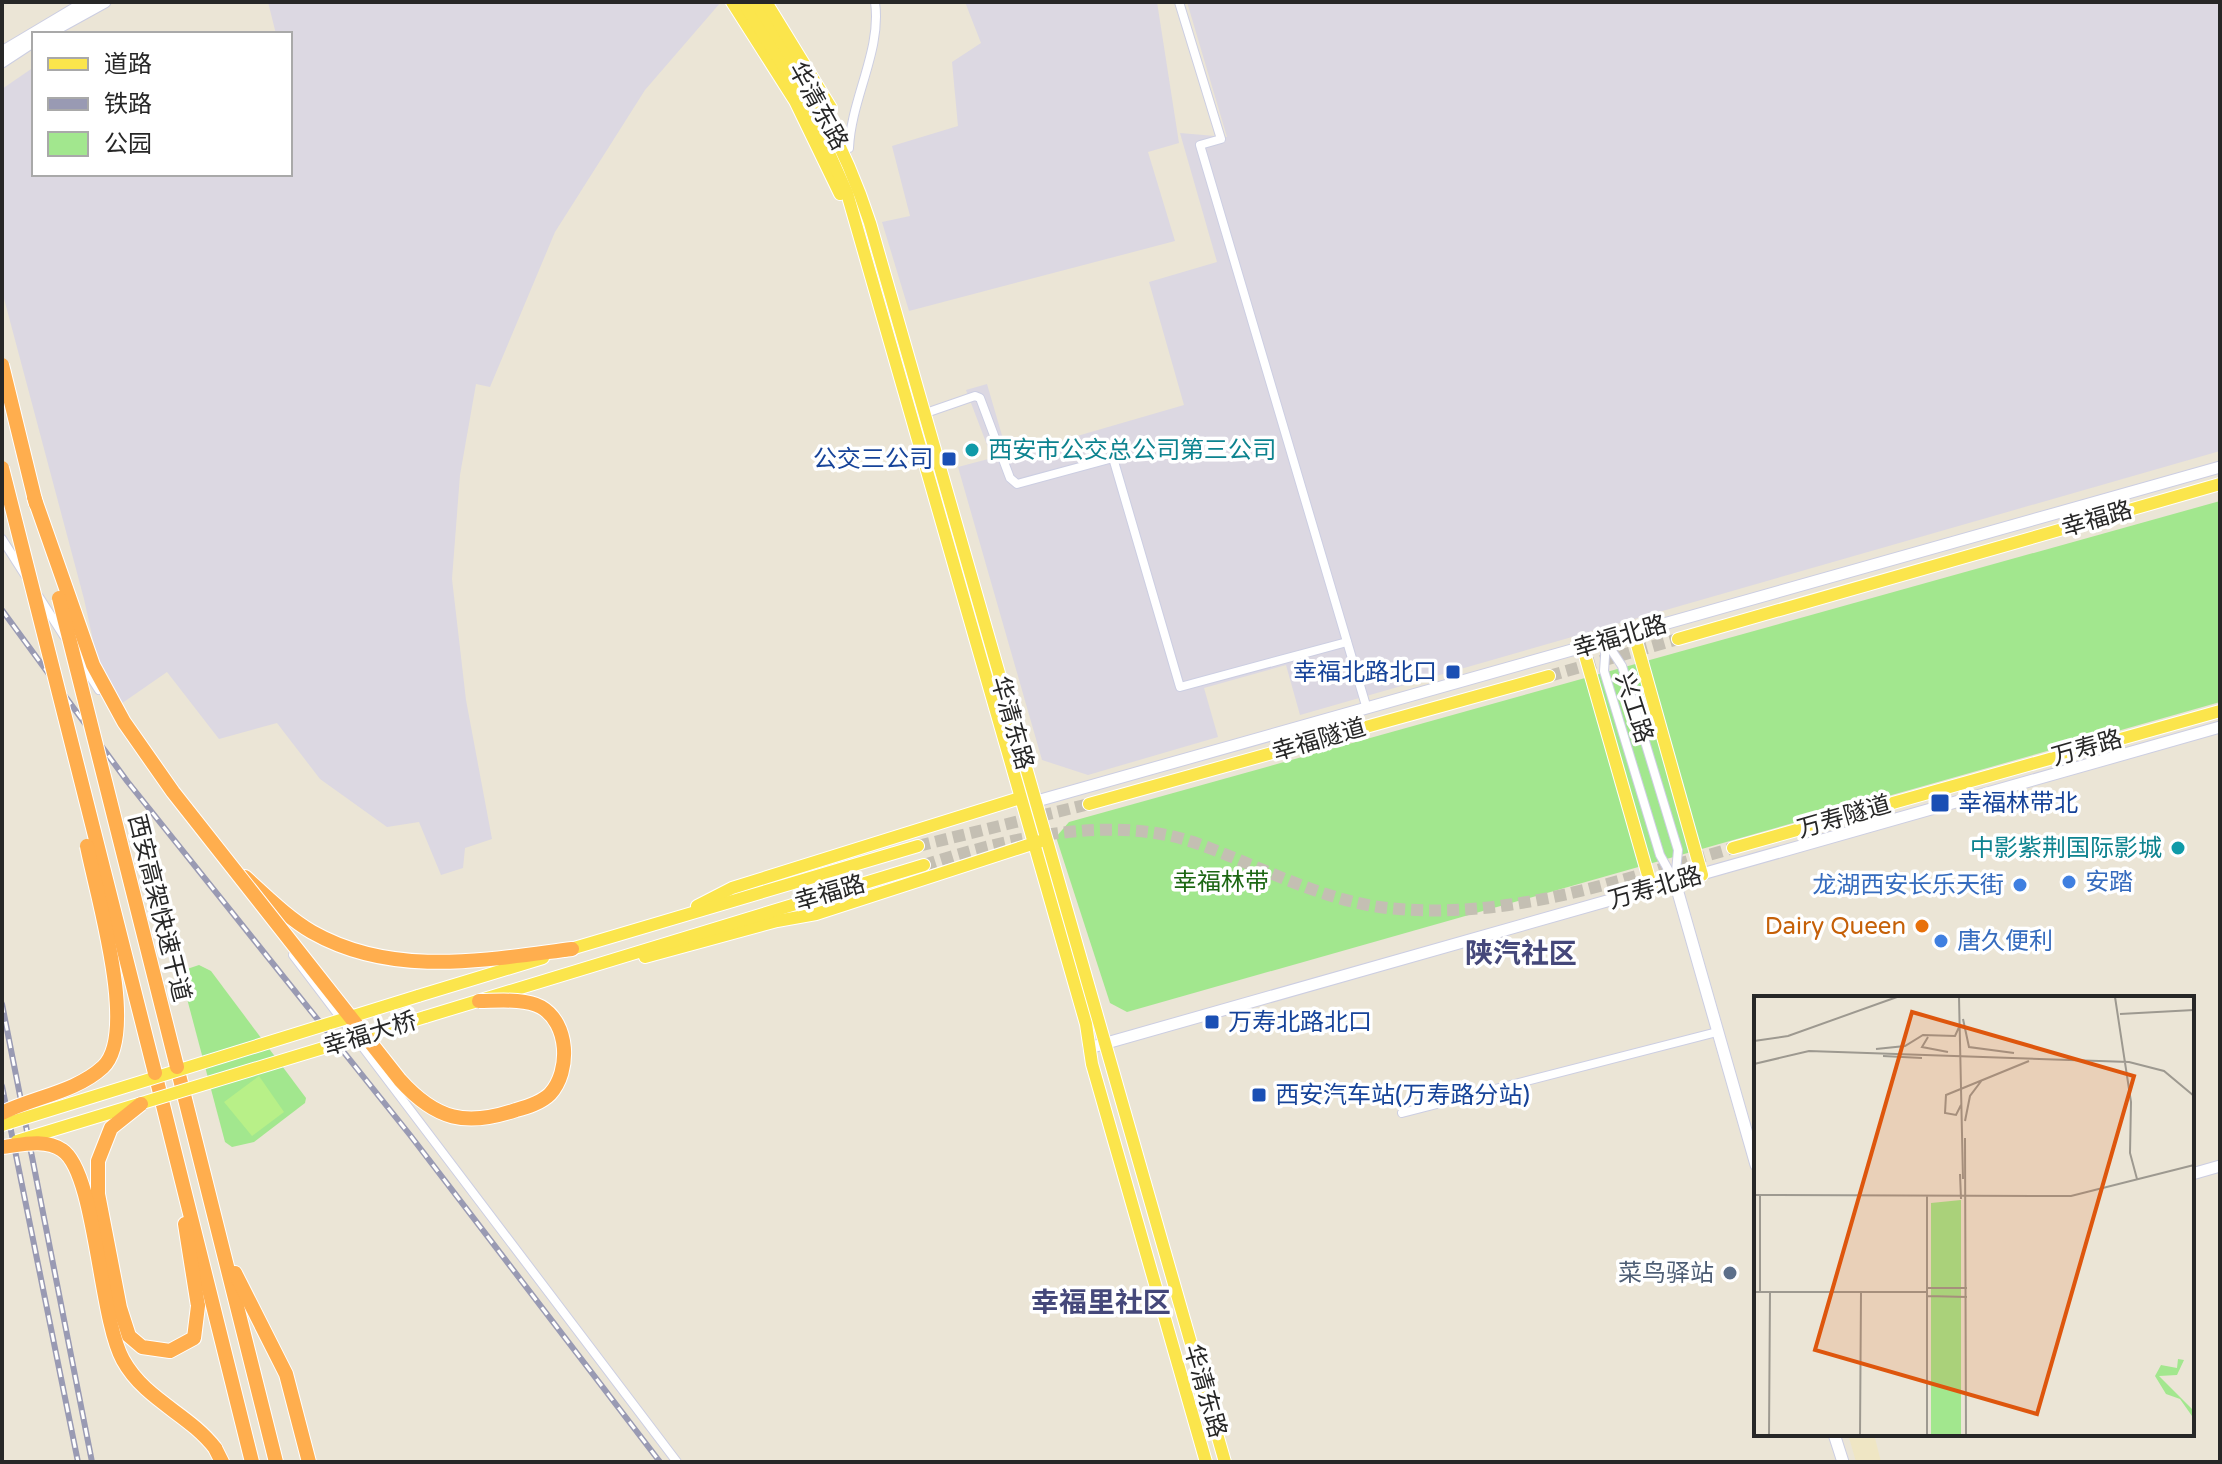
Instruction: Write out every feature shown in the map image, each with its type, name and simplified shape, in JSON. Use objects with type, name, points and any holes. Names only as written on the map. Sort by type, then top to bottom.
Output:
[{"type":"highway","name":"西安高架快速干道","points":[[2,365],[276,1462]]},
{"type":"highway","name":"西安高架快速干道","points":[[2,468],[252,1462]]},
{"type":"highway","points":[[34,497],[75,620],[112,703],[150,762],[400,1080],[429,1108],[443,1114],[474,1119],[503,1114],[545,1098],[557,1084],[564,1044],[560,1028],[550,1014],[530,1003],[479,1001]]},
{"type":"highway","points":[[2,1113],[59,1091],[101,1069],[112,1053],[119,1030],[116,981],[61,708]]},
{"type":"highway","points":[[227,861],[311,931],[381,958],[425,962],[476,961],[572,949]]},
{"type":"highway","points":[[141,1104],[111,1128],[98,1161],[98,1194],[122,1318],[137,1344],[153,1351],[170,1351],[194,1338],[198,1306],[171,1137]]},
{"type":"highway","points":[[2,1146],[41,1143],[59,1148],[68,1155],[89,1216],[107,1308],[121,1357],[150,1394],[215,1448],[222,1462]]},
{"type":"highway","points":[[225,1255],[286,1374],[309,1462]]},
{"type":"main road","points":[[36,32],[86,2]]},
{"type":"main road","points":[[51,32],[105,2]]},
{"type":"main road","points":[[732,2],[807,123],[862,245]]},
{"type":"main road","name":"华清东路","points":[[743,2],[818,124],[840,172],[1086,1024],[1089,1048],[1206,1462]]},
{"type":"main road","name":"华清东路","points":[[755,2],[810,87],[860,191],[1225,1462]]},
{"type":"main road","points":[[766,2],[817,80],[849,148],[872,208],[883,270]]},
{"type":"main road","points":[[2,52],[32,34]]},
{"type":"main road","points":[[2,62],[32,42]]},
{"type":"main road","name":"幸福北路","points":[[1020,798],[1037,801],[2220,467]]},
{"type":"main road","name":"幸福路","points":[[1678,639],[2220,484]]},
{"type":"main road","points":[[2021,523],[2064,528]]},
{"type":"main road","points":[[1634,634],[1702,875]]},
{"type":"main road","points":[[1583,648],[1652,889]]},
{"type":"main road","name":"幸福隧道","points":[[1089,804],[1549,676]]},
{"type":"main road","name":"万寿路","points":[[1954,786],[2220,711]]},
{"type":"main road","points":[[2129,753],[2173,724]]},
{"type":"main road","name":"万寿北路","points":[[1089,1048],[2220,727]]},
{"type":"main road","name":"万寿隧道","points":[[1733,848],[1954,786]]},
{"type":"main road","points":[[674,919],[732,888],[1020,798]]},
{"type":"main road","points":[[594,966],[662,954],[777,921],[816,914],[1048,839]]},
{"type":"main road","name":"幸福路","points":[[730,901],[918,846]]},
{"type":"main road","name":"幸福路","points":[[737,921],[924,865]]},
{"type":"main road","name":"兴工路","points":[[1675,882],[1754,1158]]},
{"type":"main road","name":"幸福大桥","points":[[2,1125],[730,901]]},
{"type":"main road","name":"幸福大桥","points":[[2,1146],[737,921]]},
{"type":"main road","points":[[2194,1173],[2220,1166]]},
{"type":"main road","points":[[1835,1436],[1843,1462]]},
{"type":"street","points":[[849,148],[853,112],[875,29],[875,2]]},
{"type":"street","points":[[1179,2],[1221,139],[1200,145],[1367,709]]},
{"type":"street","points":[[923,414],[975,396],[980,398],[1010,478],[1017,484],[1113,458],[1180,687],[1347,642]]},
{"type":"street","points":[[2,539],[99,690]]},
{"type":"street","name":"兴工路","points":[[1606,642],[1622,666],[1678,850],[1675,882]]},
{"type":"street","name":"兴工路","points":[[1606,642],[1604,671],[1660,855],[1675,882]]},
{"type":"street","points":[[293,955],[677,1462]]},
{"type":"street","points":[[1402,1113],[1717,1032]]},
{"type":"shaded area","points":[[268,2],[721,2],[645,90],[555,232],[490,387],[476,384],[460,475],[452,579],[466,700],[492,839],[465,848],[463,868],[441,875],[419,822],[387,827],[320,779],[277,723],[219,739],[167,672],[118,706],[104,690],[84,599],[2,291],[2,89],[32,68],[32,176],[292,176],[292,32],[276,32]]},
{"type":"shaded area","points":[[965,2],[1157,2],[1179,143],[1148,152],[1175,241],[909,311],[882,222],[910,216],[892,146],[958,126],[952,62],[981,43]]},
{"type":"shaded area","points":[[1187,2],[2220,2],[2220,451],[1300,715],[1286,665],[1204,688],[1218,737],[1088,775],[1042,760],[958,467],[992,458],[966,390],[987,384],[1008,456],[1184,405],[1149,282],[1217,262],[1180,133],[1227,137]]},
{"type":"shaded area","points":[[1849,1436],[1874,1436],[1881,1462],[1856,1462]]},
{"type":"green space","name":"幸福林带","points":[[2220,501],[2220,702],[1127,1012],[1110,1003],[1056,837],[1069,822]]},
{"type":"green space","points":[[199,965],[211,971],[306,1098],[305,1103],[254,1142],[232,1147],[225,1142],[181,976],[187,969]]},
{"type":"green space","points":[[259,1076],[284,1112],[252,1136],[224,1102]]},
{"type":"tunnel","points":[[1549,676],[1678,639]]},
{"type":"tunnel","points":[[918,846],[1089,804]]},
{"type":"tunnel","points":[[924,865],[1022,839],[1057,833],[1127,830],[1193,842],[1338,898],[1388,908],[1433,910],[1477,909],[1563,895],[1733,848]]},
{"type":"railway","points":[[2,610],[127,781],[410,1135],[660,1462]]},
{"type":"railway","points":[[2,1004],[92,1462]]},
{"type":"railway","points":[[2,1086],[78,1462]]},
{"type":"place","name":"西安市公交总公司第三公司","points":[[972,450]]},
{"type":"place","name":"公交三公司","points":[[949,459]]},
{"type":"place","name":"幸福北路北口","points":[[1453,672]]},
{"type":"place","name":"幸福林带北","points":[[1940,803]]},
{"type":"place","name":"中影紫荆国际影城","points":[[2178,848]]},
{"type":"place","name":"安踏","points":[[2069,882]]},
{"type":"place","name":"龙湖西安长乐天街","points":[[2020,885]]},
{"type":"place","name":"Dairy Queen","points":[[1922,926]]},
{"type":"place","name":"唐久便利","points":[[1941,941]]},
{"type":"place","name":"万寿北路北口","points":[[1212,1022]]},
{"type":"place","name":"西安汽车站(万寿路分站)","points":[[1259,1095]]},
{"type":"place","name":"菜鸟驿站","points":[[1730,1273]]},
{"type":"district","name":"陕汽社区","points":[[1521,954]]},
{"type":"district","name":"幸福里社区","points":[[1101,1303]]}]
